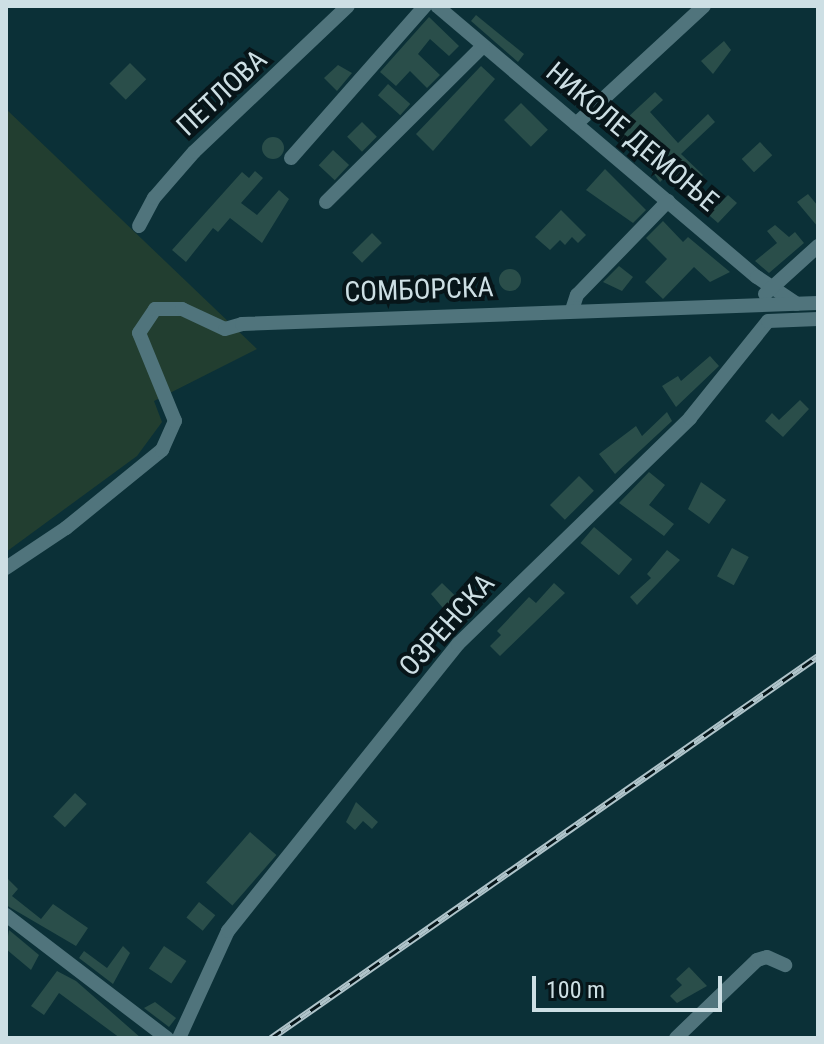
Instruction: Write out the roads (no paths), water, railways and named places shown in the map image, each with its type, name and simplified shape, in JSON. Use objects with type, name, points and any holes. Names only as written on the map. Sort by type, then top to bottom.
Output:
[{"type":"street","name":"ПЕТЛОВА","points":[[139,226],[154,198],[194,152],[348,6]]},
{"type":"street","points":[[291,158],[425,6]]},
{"type":"street","name":"НИКОЛЕ ДЕМОЊЕ","points":[[437,6],[769,287],[797,304]]},
{"type":"street","points":[[576,124],[704,6]]},
{"type":"street","points":[[326,202],[483,46]]},
{"type":"street","points":[[572,310],[577,295],[668,201]]},
{"type":"street","points":[[758,305],[769,287],[818,246]]},
{"type":"street","name":"СОМБОРСКА","points":[[6,568],[150,464],[175,421],[139,333],[148,314],[161,307],[182,309],[225,329],[242,324],[818,303]]},
{"type":"street","name":"ОЗРЕНСКА","points":[[179,1038],[228,931],[458,644],[690,418],[768,321],[818,319]]},
{"type":"street","points":[[6,915],[167,1038]]},
{"type":"street","points":[[676,1038],[757,960],[767,957],[785,965]]},
{"type":"railway","points":[[271,1038],[818,656]]}]
